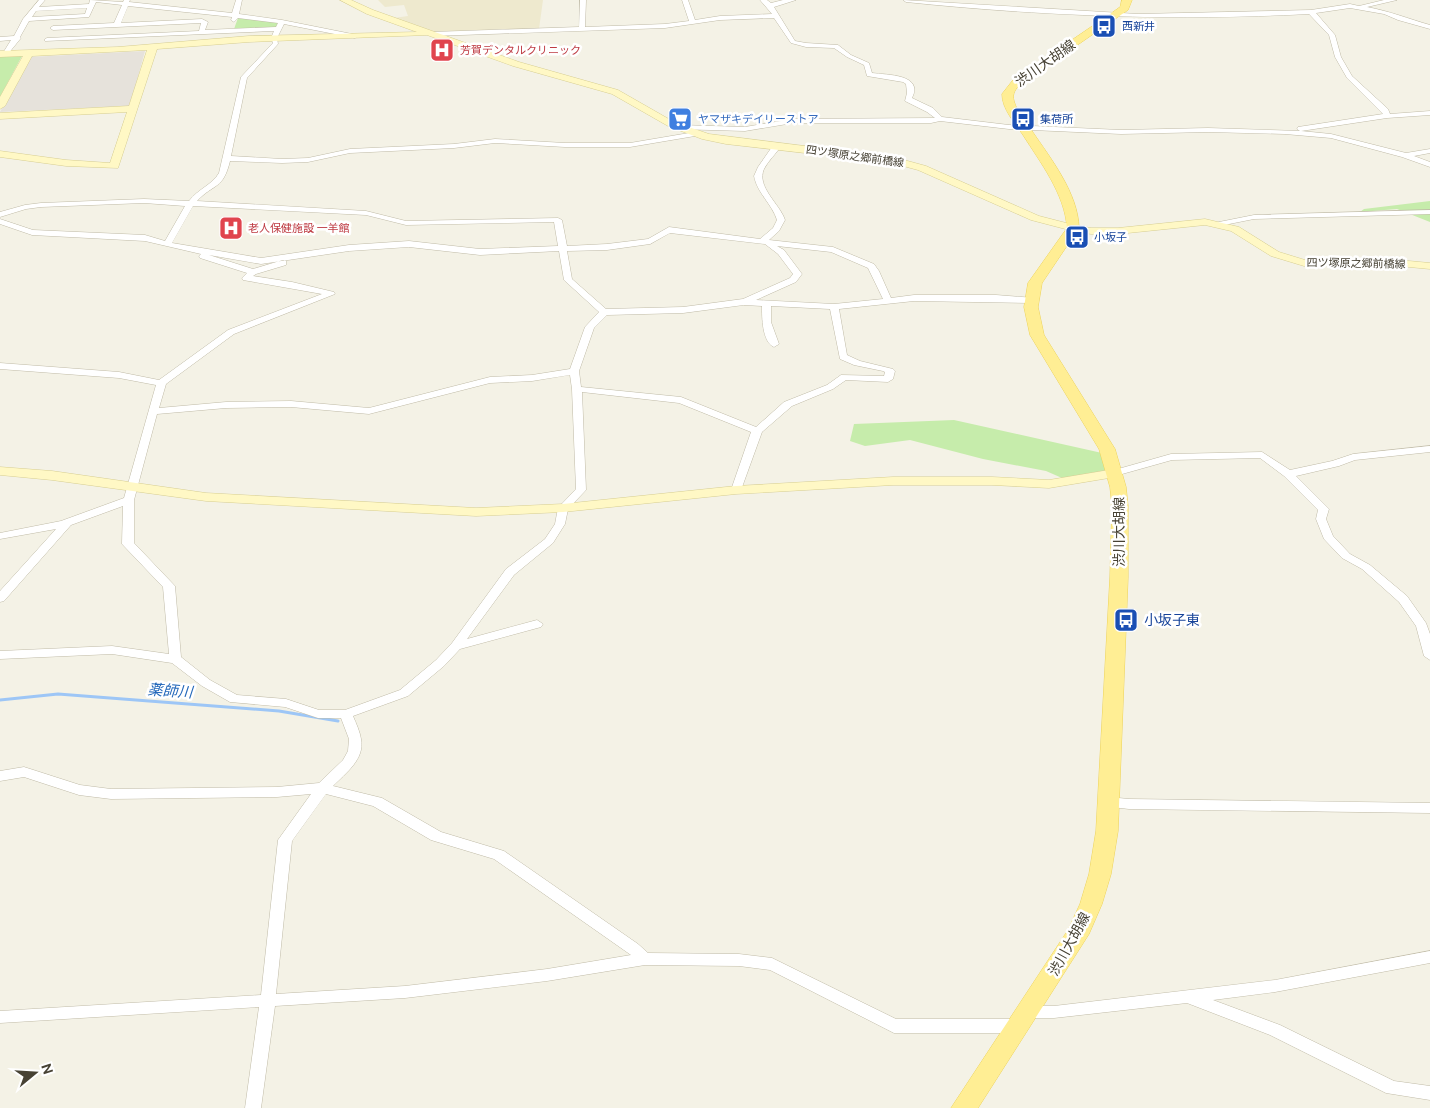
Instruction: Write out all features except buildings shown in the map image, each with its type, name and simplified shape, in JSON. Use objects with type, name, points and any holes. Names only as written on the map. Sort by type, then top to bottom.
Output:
[{"type":"main road","name":"渋川大胡線","points":[[964,1108],[1069,950],[1091,904],[1107,831],[1120,506],[1115,473],[1107,449],[1037,335],[1032,316],[1031,300],[1034,283],[1073,228],[1074,220],[1071,206],[1009,103],[1008,94],[1011,87],[1024,77],[1117,14],[1124,8],[1127,0]]},
{"type":"street","points":[[3,54],[18,38],[26,19],[42,0]]},
{"type":"street","points":[[162,8],[165,0]]},
{"type":"street","points":[[230,36],[239,0]]},
{"type":"street","name":"四ツ塚原之郷前橋線","points":[[344,0],[516,64],[615,92],[695,134],[719,140],[893,160],[911,164],[1049,223],[1105,232],[1188,222],[1219,224],[1242,232],[1275,254],[1304,263],[1388,262],[1430,266]]},
{"type":"street","points":[[582,0],[582,28]]},
{"type":"street","points":[[685,0],[693,22]]},
{"type":"street","points":[[763,0],[770,6],[774,16],[793,42],[806,45],[836,46],[867,64],[869,75],[905,80],[909,83],[911,93],[908,100],[930,110],[940,120]]},
{"type":"street","points":[[770,6],[777,2],[793,0]]},
{"type":"street","points":[[906,0],[1153,16],[1311,12],[1394,0]]},
{"type":"street","points":[[34,9],[93,2],[126,2],[152,8],[180,10],[199,8],[355,36]]},
{"type":"street","points":[[26,19],[87,16],[93,2]]},
{"type":"street","points":[[117,25],[126,2]]},
{"type":"street","points":[[1356,7],[1386,12],[1400,19],[1430,27]]},
{"type":"street","points":[[145,24],[152,8]]},
{"type":"street","points":[[171,34],[180,10]]},
{"type":"street","points":[[1311,12],[1332,35],[1338,57],[1349,77],[1385,111],[1387,116]]},
{"type":"street","points":[[47,40],[201,33],[274,38],[432,34],[665,26],[720,18],[774,16]]},
{"type":"street","points":[[40,53],[58,18]]},
{"type":"street","points":[[53,28],[204,22],[201,33]]},
{"type":"street","points":[[168,243],[190,204],[206,187],[217,183],[223,173],[244,77],[276,43],[274,38],[282,22]]},
{"type":"street","points":[[396,35],[406,29],[405,24]]},
{"type":"street","points":[[3,54],[100,51],[153,47],[278,29]]},
{"type":"street","points":[[100,51],[105,37]]},
{"type":"street","points":[[0,39],[18,38]]},
{"type":"street","points":[[0,154],[66,163],[114,166],[153,47]]},
{"type":"street","points":[[0,106],[29,53]]},
{"type":"street","points":[[0,116],[132,109]]},
{"type":"street","points":[[1285,132],[1387,116],[1430,113]]},
{"type":"street","points":[[679,127],[745,129],[793,121],[940,120],[1024,128],[1122,132],[1208,130],[1285,132],[1332,136],[1405,155],[1430,165]]},
{"type":"street","points":[[226,158],[282,161],[308,160],[350,151],[454,146],[496,141],[565,145],[630,145],[695,134]]},
{"type":"street","points":[[744,302],[793,280],[798,274],[781,252],[766,242],[764,238],[776,230],[781,220],[777,209],[759,183],[758,176],[777,146]]},
{"type":"street","points":[[1405,155],[1430,151]]},
{"type":"street","points":[[0,215],[25,207],[41,205],[144,201],[366,213],[406,223],[558,220],[568,280],[604,312],[683,310],[744,302],[834,307],[914,298],[1031,300]]},
{"type":"street","points":[[1219,224],[1254,217],[1430,211],[1428,208],[1430,206]]},
{"type":"street","points":[[0,221],[32,232],[145,238],[204,252],[261,261],[323,252],[409,244],[480,252],[607,247],[650,241],[670,230],[833,250],[871,266],[888,301]]},
{"type":"street","points":[[204,252],[201,256],[253,272]]},
{"type":"street","points":[[174,659],[172,606],[168,586],[128,544],[131,494],[161,383],[231,332],[331,294],[292,285],[246,278],[253,272],[323,252]]},
{"type":"street","points":[[767,303],[766,322],[774,344]]},
{"type":"street","points":[[736,490],[757,431],[788,404],[830,387],[844,377],[888,379],[890,371],[886,369],[857,364],[843,357],[834,307]]},
{"type":"street","points":[[0,655],[112,650],[174,659],[206,683],[234,699],[286,703],[318,714],[346,714],[404,693],[440,663],[456,646],[510,572],[549,541],[560,524],[563,508],[581,490],[577,389],[574,371],[590,327],[604,312]]},
{"type":"street","points":[[0,366],[119,375],[161,383]]},
{"type":"street","points":[[152,412],[226,404],[291,404],[369,411],[490,380],[532,378],[574,371]]},
{"type":"street","points":[[577,389],[682,400],[757,431]]},
{"type":"street","points":[[1288,474],[1335,464],[1353,457],[1430,449]]},
{"type":"street","points":[[0,470],[40,473],[131,494],[476,512],[563,508],[736,490],[893,480],[992,481],[1049,484],[1115,473],[1171,457],[1262,456],[1288,474],[1324,509],[1321,519],[1328,537],[1346,556],[1366,567],[1403,599],[1426,626],[1430,656]]},
{"type":"street","points":[[0,536],[68,522],[131,494]]},
{"type":"street","points":[[0,598],[68,522]]},
{"type":"street","points":[[456,646],[537,624]]},
{"type":"street","points":[[253,1108],[268,1001],[285,840],[323,788],[348,763],[355,751],[355,739],[346,714]]},
{"type":"street","points":[[0,776],[24,772],[79,790],[111,794],[277,792],[323,788],[377,802],[436,836],[499,855],[633,948],[645,959]]},
{"type":"street","points":[[1108,802],[1129,804],[1430,808]]},
{"type":"street","points":[[0,1017],[405,992],[547,975],[645,959],[739,960],[772,964],[894,1026],[983,1024],[1023,1019],[1054,1012],[1275,986],[1430,958]]},
{"type":"street","points":[[1185,996],[1275,1030],[1392,1088],[1430,1093]]},
{"type":"shaded area","points":[[378,0],[543,0],[539,29],[434,33],[394,18],[408,16],[404,5],[385,7]]},
{"type":"shaded area","points":[[145,51],[130,106],[0,112],[30,57]]},
{"type":"green space","points":[[238,18],[278,22],[277,27],[236,30],[234,29]]},
{"type":"green space","points":[[0,55],[22,56],[0,97]]},
{"type":"green space","points":[[1430,201],[1430,222],[1397,209],[1360,212],[1364,209]]},
{"type":"green space","points":[[954,420],[1102,453],[1109,470],[1062,478],[1046,471],[983,459],[910,440],[865,446],[850,441],[854,424]]},
{"type":"waterway","name":"薬師川","points":[[0,700],[58,694],[279,711],[338,721]]},
{"type":"place","name":"西新井","points":[[1104,26]]},
{"type":"place","name":"芳賀デンタルクリニック","points":[[442,50]]},
{"type":"place","name":"ヤマザキデイリーストア","points":[[680,119]]},
{"type":"place","name":"集荷所","points":[[1023,119]]},
{"type":"place","name":"老人保健施設 一羊館","points":[[231,228]]},
{"type":"place","name":"小坂子","points":[[1077,237]]},
{"type":"place","name":"小坂子東","points":[[1126,620]]}]
